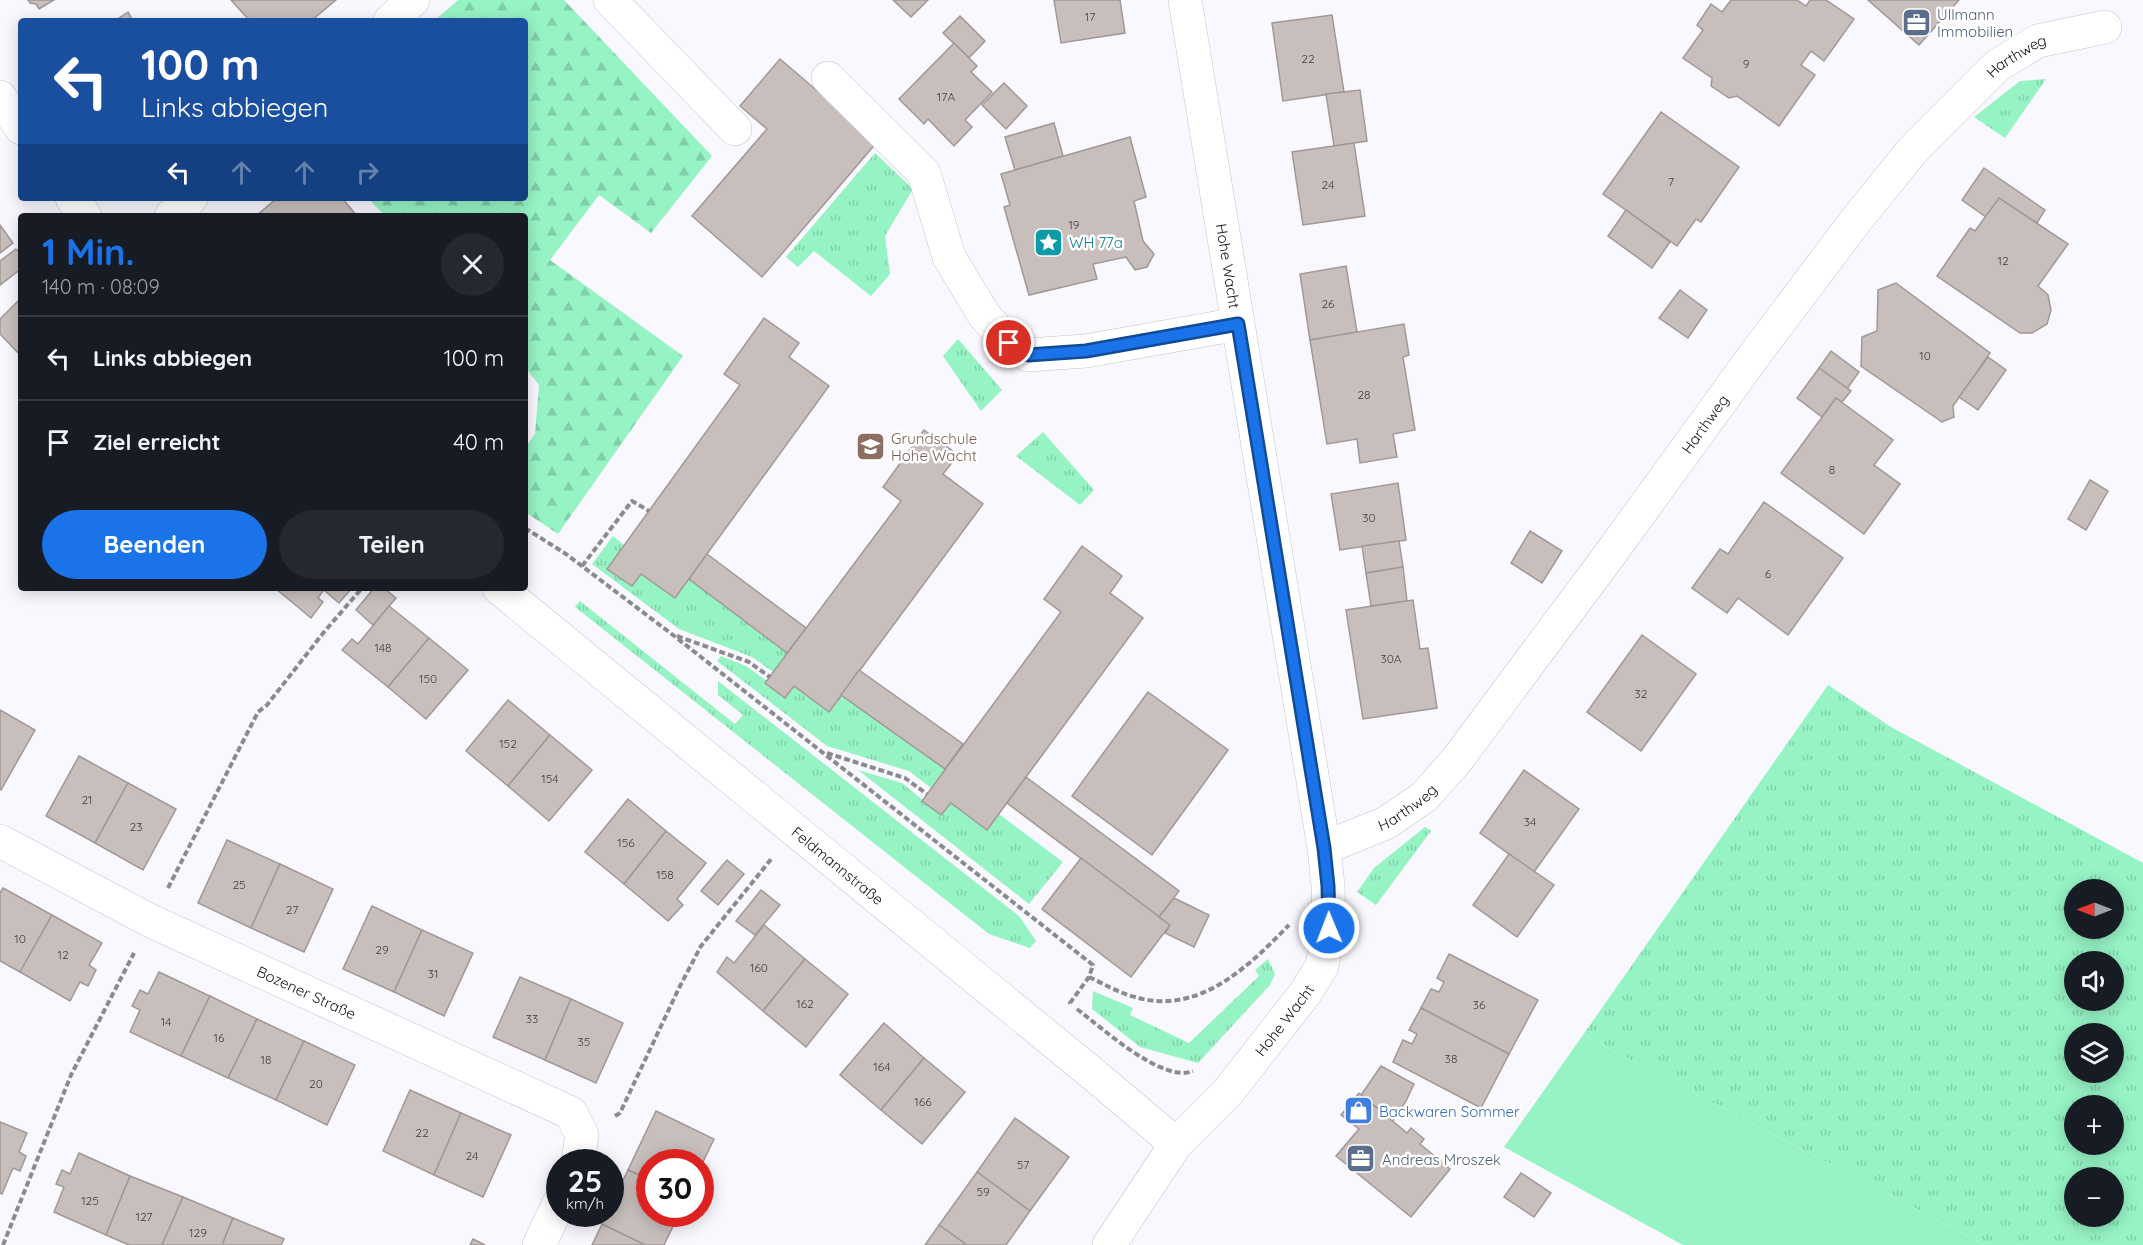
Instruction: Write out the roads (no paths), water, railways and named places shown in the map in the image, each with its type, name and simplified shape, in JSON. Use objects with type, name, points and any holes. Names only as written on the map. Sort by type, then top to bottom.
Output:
[{"type":"street","points":[[393,18],[413,0]]},
{"type":"street","points":[[610,0],[735,129]]},
{"type":"street","name":"Hohe Wacht","points":[[1109,1245],[1176,1144],[1228,1092],[1306,992],[1322,966],[1329,928],[1324,848],[1185,0]]},
{"type":"street","name":"Harthweg","points":[[1324,848],[1386,823],[1424,797],[1456,761],[1756,353],[1857,219],[1912,151],[1998,65],[2038,42],[2105,27]]},
{"type":"street","points":[[828,78],[924,173],[949,257],[984,315],[1009,343],[1028,355],[1086,351],[1238,324]]},
{"type":"street","points":[[0,97],[18,124]]},
{"type":"street","points":[[174,213],[188,201]]},
{"type":"street","name":"Feldmannstraße","points":[[503,591],[1176,1144]]},
{"type":"street","name":"Bozener Straße","points":[[0,841],[151,921],[571,1113],[580,1149]]},
{"type":"street","points":[[538,1245],[547,1227]]},
{"type":"place","name":"Ullmann Immobilien","points":[[1916,23]]},
{"type":"place","name":"WH 77a","points":[[1048,242]]},
{"type":"place","name":"Grundschule Hohe Wacht","points":[[870,447]]},
{"type":"place","name":"Backwaren Sommer","points":[[1358,1111]]},
{"type":"place","name":"Andreas Mroszek","points":[[1361,1159]]}]
